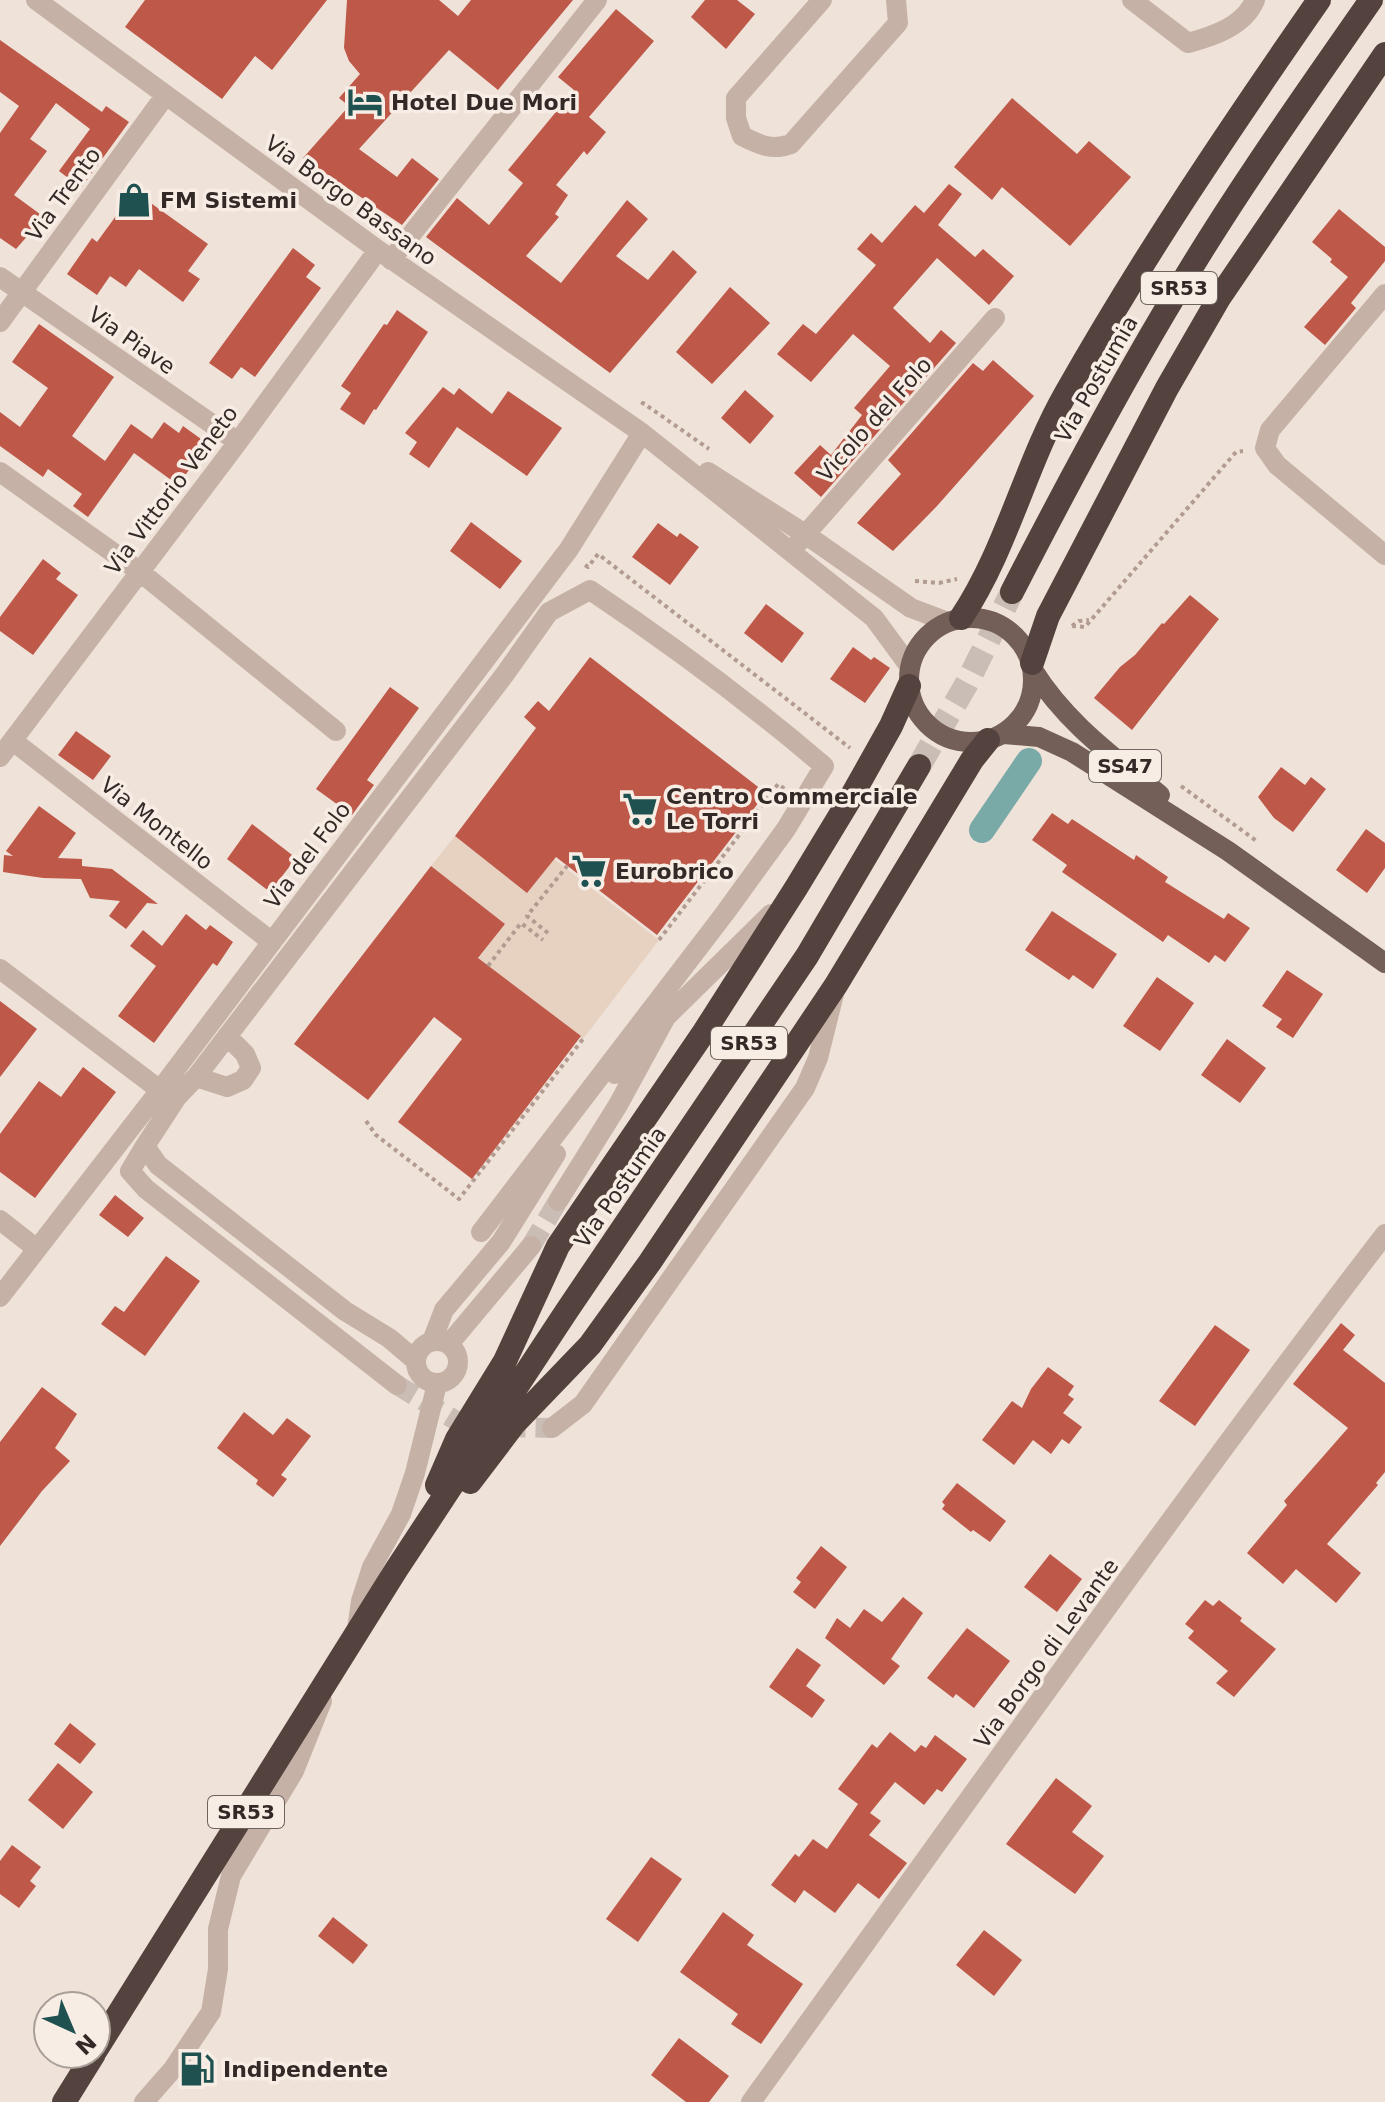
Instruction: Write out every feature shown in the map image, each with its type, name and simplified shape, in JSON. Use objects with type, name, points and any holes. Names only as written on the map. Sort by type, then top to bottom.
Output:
[{"type":"highway","points":[[954,620],[983,584],[1026,477],[1065,395],[1169,222],[1319,0]]},
{"type":"highway","name":"Via Postumia","points":[[1012,592],[1093,435],[1180,286],[1256,166],[1371,0]]},
{"type":"highway","points":[[1033,667],[1048,616],[1219,298],[1385,54]]},
{"type":"highway","points":[[396,1570],[457,1439],[505,1361],[558,1246],[704,1032],[796,888],[877,750],[909,677]]},
{"type":"highway","points":[[396,1570],[514,1424],[590,1345],[650,1262],[836,985],[972,760],[996,737]]},
{"type":"highway","name":"Via Postumia","points":[[356,1633],[557,1324],[807,956],[919,766]]},
{"type":"highway","name":"SR53","points":[[112,2025],[356,1633]]},
{"type":"highway","name":"SR53","points":[[64,2102],[84,2070]]},
{"type":"main road","name":"Via Borgo Bassano","points":[[954,620],[979,618],[1005,627],[1024,646],[1033,667]]},
{"type":"main road","points":[[909,677],[916,650],[928,635],[954,620]]},
{"type":"main road","points":[[996,737],[1025,713],[1034,685],[1033,667]]},
{"type":"main road","name":"SS47","points":[[1033,667],[1059,708],[1093,740],[1228,851]]},
{"type":"main road","name":"Via Borgo Bassano","points":[[909,677],[913,704],[922,720],[936,732],[952,740],[970,743],[996,737]]},
{"type":"main road","name":"SS47","points":[[996,737],[1039,737],[1057,744],[1228,851],[1385,963]]},
{"type":"street","name":"Via Borgo Bassano","points":[[36,0],[384,255],[642,433],[805,534],[911,608],[954,620]]},
{"type":"street","name":"Via Vittorio Veneto","points":[[7,749],[139,571],[384,255],[597,0]]},
{"type":"street","points":[[822,0],[736,98],[736,118],[742,136],[762,146],[779,148],[791,144],[898,23],[896,0]]},
{"type":"street","points":[[1132,0],[1188,43],[1213,37],[1249,14],[1255,0]]},
{"type":"street","name":"Via Trento","points":[[0,322],[165,96]]},
{"type":"street","name":"Via Piave","points":[[0,277],[238,442]]},
{"type":"street","points":[[1385,294],[1270,430],[1265,448],[1277,465],[1385,555]]},
{"type":"street","name":"Vicolo del Folo","points":[[790,553],[995,318]]},
{"type":"street","name":"Via Borgo Bassano","points":[[642,433],[874,618],[909,677]]},
{"type":"street","name":"Via del Folo","points":[[0,1297],[569,549],[642,433]]},
{"type":"street","points":[[0,472],[139,571],[336,731]]},
{"type":"street","points":[[397,1385],[146,1189],[130,1171],[177,1097],[196,1077],[505,674],[549,612],[590,590],[680,651],[763,714],[824,766],[786,829],[725,913],[481,1232]]},
{"type":"street","name":"Via Montello","points":[[7,749],[272,942]]},
{"type":"street","points":[[441,1343],[444,1310],[501,1242],[572,1128],[605,1084],[666,1017],[739,948],[796,888]]},
{"type":"street","points":[[0,969],[160,1090]]},
{"type":"street","points":[[552,1428],[583,1404],[805,1088],[818,1058],[836,985]]},
{"type":"street","points":[[558,1201],[618,1105],[666,1017]]},
{"type":"street","points":[[196,1077],[227,1087],[243,1080],[251,1068],[245,1054],[227,1036]]},
{"type":"street","points":[[145,1146],[158,1165],[345,1311],[389,1338],[415,1360],[424,1379],[437,1384],[450,1379],[458,1368],[457,1355],[441,1343]]},
{"type":"street","points":[[0,1220],[37,1249]]},
{"type":"street","name":"Via Borgo di Levante","points":[[751,2102],[1257,1403],[1385,1234]]},
{"type":"street","points":[[415,1360],[421,1348],[441,1343],[531,1246]]},
{"type":"street","points":[[356,1633],[361,1601],[372,1567],[401,1514],[415,1473],[437,1384]]},
{"type":"street","points":[[144,2102],[173,2069],[211,2012],[218,1969],[218,1929],[231,1876],[294,1771],[330,1678]]},
{"type":"path","points":[[1068,638],[1072,626],[1091,619],[1236,452],[1265,448]]},
{"type":"path","points":[[1175,782],[1262,845]]},
{"type":"path","points":[[659,940],[778,784],[795,796]]},
{"type":"path","points":[[488,966],[567,866]]},
{"type":"path","points":[[527,916],[548,933]]},
{"type":"path","points":[[521,923],[543,940]]},
{"type":"path","points":[[366,1121],[376,1135],[459,1199],[583,1039]]},
{"type":"shaded area","points":[[455,836],[527,892],[554,859],[659,940],[583,1039],[478,959],[505,924],[431,866]]},
{"type":"building","points":[[145,0],[327,0],[272,70],[255,56],[222,99],[125,27]]},
{"type":"building","points":[[347,0],[439,0],[458,16],[471,0],[573,0],[498,90],[449,50],[359,149],[397,177],[412,158],[439,179],[402,225],[303,158],[349,106],[339,98],[360,74],[349,61],[344,48]]},
{"type":"building","points":[[705,0],[737,0],[755,14],[726,49],[691,17]]},
{"type":"building","points":[[616,9],[654,41],[589,117],[606,132],[587,155],[584,151],[556,185],[568,195],[555,214],[559,217],[526,256],[561,283],[627,200],[648,219],[616,256],[648,280],[673,250],[697,272],[610,373],[426,237],[457,198],[489,225],[523,183],[508,170],[574,90],[558,77]]},
{"type":"building","points":[[0,40],[102,112],[106,106],[129,122],[81,188],[59,171],[90,129],[56,103],[30,139],[47,151],[14,195],[44,217],[16,249],[0,238],[0,133],[19,106],[0,92]]},
{"type":"building","points":[[1012,98],[1077,154],[1089,141],[1131,177],[1070,246],[1002,187],[992,200],[954,167]]},
{"type":"building","points":[[949,184],[962,194],[938,225],[975,257],[983,249],[1014,276],[989,305],[937,258],[893,308],[930,343],[941,330],[956,343],[821,497],[794,473],[820,445],[831,455],[862,415],[854,408],[890,366],[853,334],[811,382],[777,354],[803,324],[816,334],[876,265],[857,249],[871,233],[882,243],[915,205],[924,213]]},
{"type":"building","points":[[134,191],[208,244],[188,271],[200,279],[183,302],[139,269],[126,287],[110,276],[97,295],[67,274],[92,238],[97,242]]},
{"type":"building","points":[[1339,209],[1385,247],[1385,261],[1351,303],[1356,308],[1325,345],[1304,327],[1348,277],[1312,242]]},
{"type":"building","points":[[293,248],[315,265],[306,277],[321,288],[255,377],[241,367],[232,379],[209,363]]},
{"type":"building","points":[[730,287],[770,323],[712,384],[676,352]]},
{"type":"building","points":[[397,310],[428,332],[364,425],[340,409],[351,393],[341,386]]},
{"type":"building","points":[[39,324],[114,377],[72,436],[105,461],[131,424],[152,439],[164,422],[179,433],[183,426],[208,444],[178,485],[134,453],[88,517],[73,506],[82,494],[48,469],[43,477],[0,446],[0,412],[20,427],[48,388],[12,362]]},
{"type":"building","points":[[993,360],[1034,396],[893,551],[857,523],[901,474],[888,460],[973,363],[983,371]]},
{"type":"building","points":[[443,387],[454,395],[459,388],[492,414],[508,391],[562,428],[527,476],[457,427],[429,468],[409,454],[417,442],[405,433]]},
{"type":"building","points":[[745,390],[774,416],[750,444],[721,418]]},
{"type":"building","points":[[471,522],[522,561],[500,589],[450,551]]},
{"type":"building","points":[[658,523],[677,537],[680,533],[699,547],[670,585],[632,557]]},
{"type":"building","points":[[43,559],[61,573],[56,579],[78,595],[33,655],[0,631],[0,617]]},
{"type":"building","points":[[1190,595],[1219,619],[1132,730],[1094,698]]},
{"type":"building","points":[[766,604],[804,633],[782,663],[744,633]]},
{"type":"building","points":[[853,647],[871,660],[874,657],[890,668],[865,703],[830,679]]},
{"type":"building","points":[[590,657],[766,793],[657,935],[556,857],[527,893],[455,836],[536,728],[524,717],[538,701],[549,711]]},
{"type":"building","points":[[390,687],[419,708],[367,780],[374,785],[352,815],[316,789]]},
{"type":"building","points":[[76,731],[111,756],[93,780],[58,755]]},
{"type":"building","points":[[1281,767],[1305,785],[1311,777],[1326,789],[1293,832],[1274,818],[1258,797]]},
{"type":"building","points":[[39,806],[76,833],[58,858],[82,859],[82,866],[112,869],[158,904],[147,903],[126,929],[109,916],[120,901],[90,898],[81,879],[43,878],[3,872],[4,855],[13,856],[6,851]]},
{"type":"building","points":[[1052,813],[1068,824],[1072,819],[1134,860],[1136,855],[1168,877],[1165,882],[1224,919],[1228,913],[1250,928],[1225,962],[1215,955],[1209,963],[1168,935],[1163,942],[1062,872],[1067,865],[1032,840]]},
{"type":"building","points":[[252,824],[296,858],[270,892],[227,859]]},
{"type":"building","points":[[1366,829],[1385,843],[1385,868],[1367,893],[1336,870]]},
{"type":"building","points":[[431,866],[505,924],[478,958],[581,1036],[472,1179],[398,1122],[462,1039],[434,1017],[368,1100],[294,1044]]},
{"type":"building","points":[[1052,911],[1117,954],[1093,989],[1073,975],[1069,980],[1025,950]]},
{"type":"building","points":[[186,914],[206,930],[210,925],[233,942],[217,966],[213,963],[154,1043],[118,1016],[156,966],[130,946],[143,930],[162,946]]},
{"type":"building","points":[[1287,970],[1323,994],[1293,1038],[1276,1027],[1282,1019],[1262,1006]]},
{"type":"building","points":[[1157,977],[1194,1003],[1160,1051],[1123,1026]]},
{"type":"building","points":[[0,1001],[37,1029],[0,1077]]},
{"type":"building","points":[[1227,1039],[1266,1068],[1240,1103],[1201,1075]]},
{"type":"building","points":[[83,1067],[116,1092],[35,1198],[0,1172],[0,1134],[39,1081],[61,1097]]},
{"type":"building","points":[[115,1195],[144,1218],[128,1237],[99,1215]]},
{"type":"building","points":[[166,1256],[200,1281],[145,1356],[101,1324],[115,1306],[124,1312]]},
{"type":"building","points":[[1341,1323],[1355,1335],[1343,1350],[1385,1383],[1385,1472],[1376,1483],[1378,1485],[1327,1544],[1361,1573],[1336,1603],[1296,1569],[1283,1584],[1247,1553],[1287,1505],[1284,1501],[1348,1428],[1293,1384]]},
{"type":"building","points":[[1215,1325],[1250,1350],[1195,1426],[1159,1401]]},
{"type":"building","points":[[1048,1367],[1074,1386],[1068,1395],[1074,1399],[1063,1413],[1082,1427],[1069,1444],[1062,1439],[1051,1454],[1033,1440],[1014,1465],[982,1440],[1012,1401],[1022,1408],[1031,1389]]},
{"type":"building","points":[[42,1387],[77,1414],[55,1448],[70,1461],[42,1491],[0,1546],[0,1442]]},
{"type":"building","points":[[244,1412],[273,1435],[287,1418],[311,1436],[281,1475],[287,1479],[273,1497],[256,1484],[258,1480],[217,1448]]},
{"type":"building","points":[[957,1483],[1006,1521],[990,1542],[973,1530],[971,1532],[942,1509],[945,1505],[942,1502]]},
{"type":"building","points":[[821,1546],[847,1567],[815,1609],[793,1592],[801,1582],[796,1578]]},
{"type":"building","points":[[1050,1554],[1082,1579],[1057,1612],[1024,1587]]},
{"type":"building","points":[[903,1597],[923,1613],[891,1659],[900,1666],[884,1685],[825,1638],[837,1618],[850,1628],[864,1609],[882,1622]]},
{"type":"building","points":[[1205,1600],[1213,1606],[1219,1600],[1276,1649],[1234,1697],[1216,1683],[1228,1671],[1188,1638],[1194,1631],[1185,1624]]},
{"type":"building","points":[[967,1628],[1010,1661],[974,1708],[956,1694],[953,1698],[927,1678]]},
{"type":"building","points":[[797,1648],[821,1665],[806,1686],[825,1700],[812,1718],[769,1687]]},
{"type":"building","points":[[70,1723],[96,1744],[80,1764],[54,1744]]},
{"type":"building","points":[[890,1732],[915,1752],[921,1745],[926,1748],[935,1735],[967,1759],[942,1792],[937,1789],[924,1805],[895,1782],[870,1813],[881,1821],[869,1835],[907,1863],[879,1899],[858,1883],[835,1913],[804,1890],[795,1903],[771,1885],[795,1854],[799,1857],[813,1839],[827,1849],[858,1804],[838,1789],[872,1744],[877,1748]]},
{"type":"building","points":[[58,1763],[93,1792],[63,1829],[28,1800]]},
{"type":"building","points":[[1056,1778],[1092,1806],[1072,1832],[1104,1856],[1075,1894],[1006,1844]]},
{"type":"building","points":[[12,1845],[41,1867],[30,1881],[36,1886],[19,1908],[0,1894],[0,1861]]},
{"type":"building","points":[[651,1857],[682,1879],[638,1942],[606,1919]]},
{"type":"building","points":[[723,1912],[754,1935],[747,1945],[803,1984],[761,2044],[731,2024],[738,2014],[680,1972]]},
{"type":"building","points":[[333,1917],[368,1945],[353,1964],[318,1936]]},
{"type":"building","points":[[984,1930],[1022,1960],[994,1996],[956,1965]]},
{"type":"building","points":[[679,2038],[729,2076],[709,2102],[686,2102],[651,2075]]},
{"type":"waterway","points":[[982,830],[1029,761]]},
{"type":"tunnel","points":[[919,766],[967,683],[1012,592]]},
{"type":"tunnel","points":[[531,1246],[558,1201]]},
{"type":"tunnel","points":[[397,1385],[465,1426],[552,1428]]},
{"type":"place","name":"Hotel Due Mori","points":[[365,102]]},
{"type":"place","name":"FM Sistemi","points":[[134,200]]},
{"type":"place","name":"Centro Commerciale Le Torri","points":[[640,809]]},
{"type":"place","name":"Eurobrico","points":[[589,871]]},
{"type":"place","name":"Indipendente","points":[[197,2069]]}]
